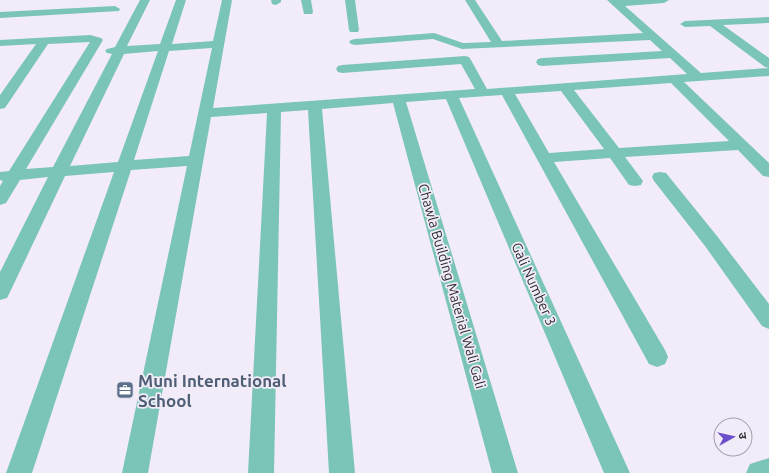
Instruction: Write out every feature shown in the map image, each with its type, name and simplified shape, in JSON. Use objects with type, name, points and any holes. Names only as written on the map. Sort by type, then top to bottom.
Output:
[{"type":"street","points":[[0,292],[58,173],[146,0]]},
{"type":"street","points":[[19,473],[180,0]]},
{"type":"street","points":[[135,473],[227,0]]},
{"type":"street","points":[[306,0],[308,12]]},
{"type":"street","points":[[350,0],[355,36],[434,36],[462,46],[653,36]]},
{"type":"street","points":[[470,0],[499,45]]},
{"type":"street","points":[[614,2],[664,0]]},
{"type":"street","points":[[614,2],[698,77]]},
{"type":"street","points":[[0,15],[115,9]]},
{"type":"street","points":[[685,24],[714,24],[769,20]]},
{"type":"street","points":[[750,22],[763,30]]},
{"type":"street","points":[[714,24],[769,64]]},
{"type":"street","points":[[0,52],[4,43],[96,38],[97,40],[7,176],[0,199]]},
{"type":"street","points":[[0,105],[45,40]]},
{"type":"street","points":[[90,52],[218,44]]},
{"type":"street","points":[[542,62],[672,54]]},
{"type":"street","points":[[342,69],[465,60],[483,93]]},
{"type":"street","points":[[205,113],[769,72]]},
{"type":"street","points":[[674,79],[769,172]]},
{"type":"street","points":[[565,87],[635,181]]},
{"type":"street","points":[[506,91],[657,357]]},
{"type":"street","name":"Gali Number 3","points":[[451,95],[617,473]]},
{"type":"street","name":"Chawla Building Material Wali Gali","points":[[398,99],[505,473]]},
{"type":"street","points":[[315,106],[342,473]]},
{"type":"street","points":[[261,473],[274,108]]},
{"type":"street","points":[[543,158],[740,145]]},
{"type":"street","points":[[7,176],[58,173],[196,160]]},
{"type":"street","points":[[660,177],[711,241],[769,320]]},
{"type":"street","points":[[759,473],[769,472]]},
{"type":"place","name":"Muni International School","points":[[125,390]]}]
